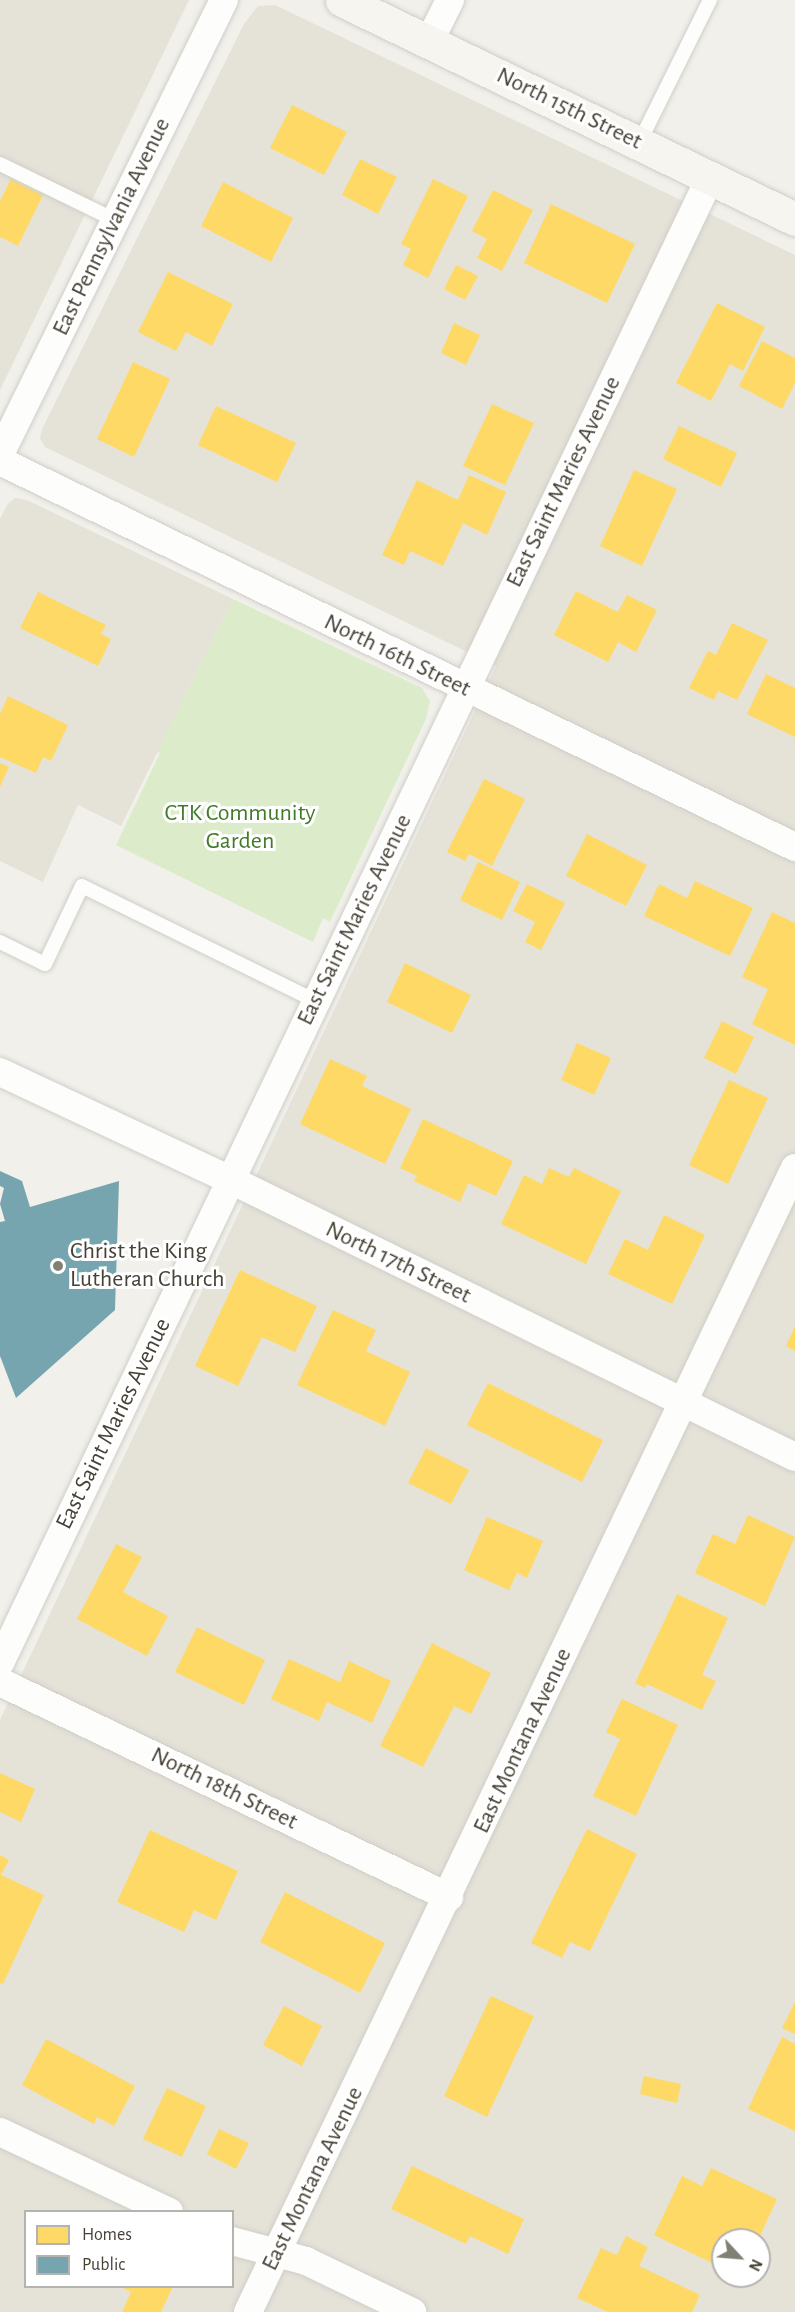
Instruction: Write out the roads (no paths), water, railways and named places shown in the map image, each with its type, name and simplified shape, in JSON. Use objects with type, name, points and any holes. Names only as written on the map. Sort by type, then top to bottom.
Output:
[{"type":"main road","name":"North 15th Street","points":[[342,0],[795,219]]},
{"type":"street","name":"East Pennsylvania Avenue","points":[[0,454],[224,0]]},
{"type":"street","points":[[429,42],[450,0]]},
{"type":"street","name":"East Saint Maries Avenue","points":[[0,1663],[710,178]]},
{"type":"street","name":"North 16th Street","points":[[0,461],[465,689],[795,847]]},
{"type":"street","name":"North 17th Street","points":[[0,1072],[231,1180],[795,1457]]},
{"type":"street","name":"East Montana Avenue","points":[[248,2312],[449,1897],[795,1168]]},
{"type":"street","name":"North 18th Street","points":[[0,1682],[449,1897]]},
{"type":"street","points":[[0,2132],[167,2210]]},
{"type":"street","points":[[234,2242],[319,2267],[412,2312]]},
{"type":"lane","points":[[639,144],[710,0]]},
{"type":"lane","points":[[0,164],[115,220]]},
{"type":"lane","points":[[0,942],[45,964],[82,886],[316,1001]]},
{"type":"place","name":"Christ the King Lutheran Church","points":[[58,1266]]},
{"type":"park label","name":"CTK Community Garden","points":[[240,828]]}]
